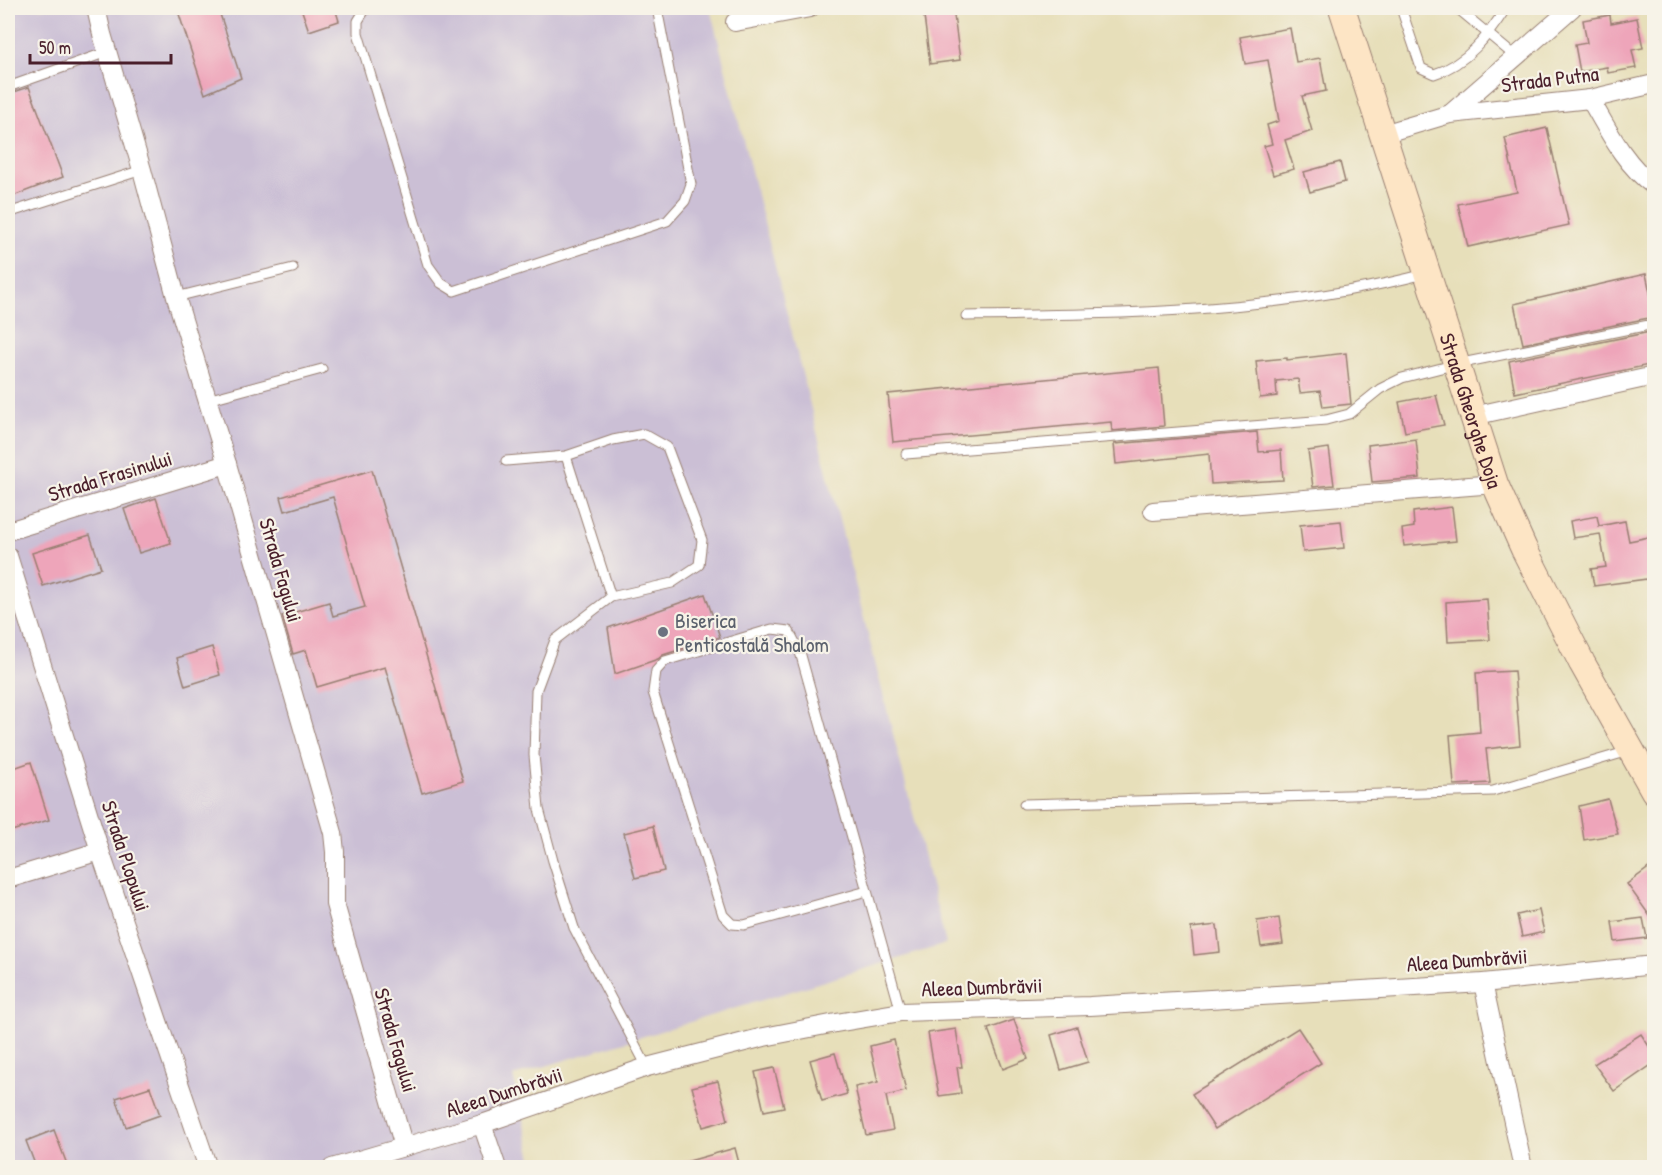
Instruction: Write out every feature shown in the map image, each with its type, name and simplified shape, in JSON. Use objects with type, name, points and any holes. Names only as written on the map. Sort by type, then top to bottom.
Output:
[{"type":"main road","name":"Strada Gheorghe Doja","points":[[1342,8],[1495,484],[1524,549],[1582,663],[1654,791]]},
{"type":"street","name":"Strada Fagului","points":[[96,8],[176,297],[227,464],[333,833],[334,904],[404,1147]]},
{"type":"street","points":[[735,22],[810,8]]},
{"type":"street","name":"Strada Putna","points":[[1450,114],[1572,8]]},
{"type":"street","name":"Strada Putna","points":[[1383,134],[1450,114],[1590,99],[1654,84]]},
{"type":"street","points":[[1590,99],[1618,147],[1634,168],[1654,186]]},
{"type":"street","points":[[1473,416],[1654,376]]},
{"type":"street","name":"Strada Frasinului","points":[[9,528],[227,464]]},
{"type":"street","points":[[1153,512],[1495,484]]},
{"type":"street","name":"Strada Plopului","points":[[8,556],[100,850],[207,1167]]},
{"type":"street","points":[[8,879],[100,850]]},
{"type":"street","name":"Aleea Dumbrăvii","points":[[340,1166],[482,1124],[647,1067],[764,1037],[901,1012],[1090,1006],[1483,983],[1654,965]]},
{"type":"street","points":[[1483,983],[1523,1167]]},
{"type":"street","points":[[482,1124],[497,1167]]},
{"type":"lane","points":[[366,8],[358,21],[358,33],[428,265],[441,283],[454,291],[667,221],[686,201],[691,184],[657,8]]},
{"type":"lane","points":[[1401,8],[1421,68],[1434,75],[1458,64],[1488,36],[1506,8]]},
{"type":"lane","points":[[1456,8],[1516,57]]},
{"type":"lane","points":[[8,87],[107,52]]},
{"type":"lane","points":[[8,213],[142,170]]},
{"type":"lane","points":[[176,297],[293,268]]},
{"type":"lane","points":[[966,316],[1145,313],[1291,301],[1330,296],[1428,274]]},
{"type":"lane","points":[[906,454],[1326,420],[1349,414],[1380,389],[1402,378],[1457,364],[1649,325]]},
{"type":"lane","points":[[207,400],[322,369]]},
{"type":"lane","points":[[506,461],[566,456],[613,440],[644,434],[666,447],[702,540],[699,564],[672,583],[611,597],[555,640],[536,691],[534,755],[539,808],[574,928],[647,1067]]},
{"type":"lane","points":[[566,456],[611,597]]},
{"type":"lane","points":[[867,891],[744,925],[732,924],[723,915],[653,692],[656,671],[665,661],[772,629],[789,631],[800,652],[901,1012]]},
{"type":"lane","points":[[1024,804],[1493,791],[1631,750]]},
{"type":"shaded area","points":[[8,8],[710,8],[946,944],[513,1076],[534,1167],[8,1167]]},
{"type":"building","points":[[177,8],[218,8],[241,78],[205,94]]},
{"type":"building","points":[[301,8],[335,8],[339,21],[309,31]]},
{"type":"building","points":[[923,8],[953,8],[960,60],[930,64]]},
{"type":"building","points":[[1610,15],[1611,23],[1637,18],[1643,48],[1632,50],[1636,68],[1608,73],[1607,67],[1580,72],[1575,45],[1587,43],[1583,20]]},
{"type":"building","points":[[1290,28],[1296,62],[1320,58],[1326,91],[1302,96],[1312,131],[1285,140],[1294,169],[1273,175],[1264,146],[1272,144],[1267,125],[1279,121],[1268,60],[1245,64],[1240,37]]},
{"type":"building","points":[[29,87],[63,177],[8,198],[8,94]]},
{"type":"building","points":[[1547,128],[1569,225],[1468,247],[1458,204],[1517,192],[1505,138]]},
{"type":"building","points":[[1340,162],[1345,182],[1310,192],[1304,172]]},
{"type":"building","points":[[1646,274],[1654,321],[1648,318],[1523,344],[1514,304]]},
{"type":"building","points":[[1654,329],[1654,364],[1515,393],[1509,361],[1650,332]]},
{"type":"building","points":[[1346,353],[1351,404],[1323,407],[1320,391],[1300,393],[1298,379],[1276,381],[1277,396],[1260,398],[1256,361]]},
{"type":"building","points":[[1159,368],[1164,426],[1112,431],[1111,422],[893,442],[888,394]]},
{"type":"building","points":[[1436,395],[1444,425],[1405,432],[1399,402]]},
{"type":"building","points":[[1257,432],[1259,452],[1281,450],[1283,480],[1211,484],[1209,454],[1116,464],[1114,444]]},
{"type":"building","points":[[1416,439],[1420,478],[1372,482],[1368,445]]},
{"type":"building","points":[[1329,448],[1334,485],[1313,487],[1308,451]]},
{"type":"building","points":[[372,470],[463,781],[422,793],[385,667],[317,687],[306,650],[293,654],[282,616],[329,602],[333,616],[365,607],[333,497],[285,511],[281,497]]},
{"type":"building","points":[[156,498],[171,543],[139,553],[124,509]]},
{"type":"building","points":[[1452,507],[1456,541],[1404,546],[1402,529],[1414,527],[1413,512]]},
{"type":"building","points":[[1597,516],[1599,526],[1625,521],[1629,541],[1654,536],[1654,555],[1650,555],[1654,578],[1594,586],[1591,569],[1606,567],[1600,534],[1573,538],[1570,521]]},
{"type":"building","points":[[1341,521],[1344,548],[1303,552],[1300,525]]},
{"type":"building","points":[[90,535],[101,568],[43,586],[32,553]]},
{"type":"building","name":"Biserica Penticostală Shalom","points":[[705,594],[720,637],[663,655],[658,659],[615,674],[608,628]]},
{"type":"building","points":[[1487,599],[1490,640],[1448,642],[1446,602]]},
{"type":"building","points":[[212,647],[220,675],[185,686],[177,658]]},
{"type":"building","points":[[1514,671],[1520,745],[1486,749],[1490,783],[1454,785],[1450,735],[1480,732],[1476,673]]},
{"type":"building","points":[[31,762],[49,820],[8,832],[8,770]]},
{"type":"building","points":[[1608,799],[1618,834],[1584,840],[1579,806]]},
{"type":"building","points":[[653,826],[664,871],[635,878],[624,833]]},
{"type":"building","points":[[1654,864],[1654,922],[1627,884]]},
{"type":"building","points":[[1539,910],[1544,932],[1522,937],[1517,915]]},
{"type":"building","points":[[1279,918],[1283,944],[1261,947],[1257,921]]},
{"type":"building","points":[[1643,918],[1647,938],[1615,942],[1612,922]]},
{"type":"building","points":[[1217,925],[1220,952],[1194,955],[1191,928]]},
{"type":"building","points":[[1014,1020],[1028,1059],[1003,1069],[988,1029]]},
{"type":"building","points":[[1077,1027],[1088,1062],[1061,1070],[1051,1035]]},
{"type":"building","points":[[1298,1028],[1321,1063],[1215,1129],[1192,1094]]},
{"type":"building","points":[[956,1029],[962,1067],[957,1067],[961,1093],[939,1096],[928,1033]]},
{"type":"building","points":[[1641,1034],[1654,1054],[1654,1063],[1614,1091],[1594,1064]]},
{"type":"building","points":[[894,1040],[906,1091],[886,1096],[893,1130],[866,1135],[855,1087],[878,1082],[870,1046]]},
{"type":"building","points":[[835,1053],[847,1094],[822,1101],[810,1060]]},
{"type":"building","points":[[774,1068],[784,1107],[764,1111],[755,1072]]},
{"type":"building","points":[[718,1081],[728,1120],[703,1127],[692,1087]]},
{"type":"building","points":[[150,1087],[160,1115],[126,1127],[116,1098]]},
{"type":"building","points":[[54,1130],[68,1167],[36,1167],[26,1141]]},
{"type":"building","points":[[735,1148],[740,1167],[683,1167],[682,1163]]},
{"type":"place","name":"Biserica Penticostală Shalom","points":[[663,632]]}]
